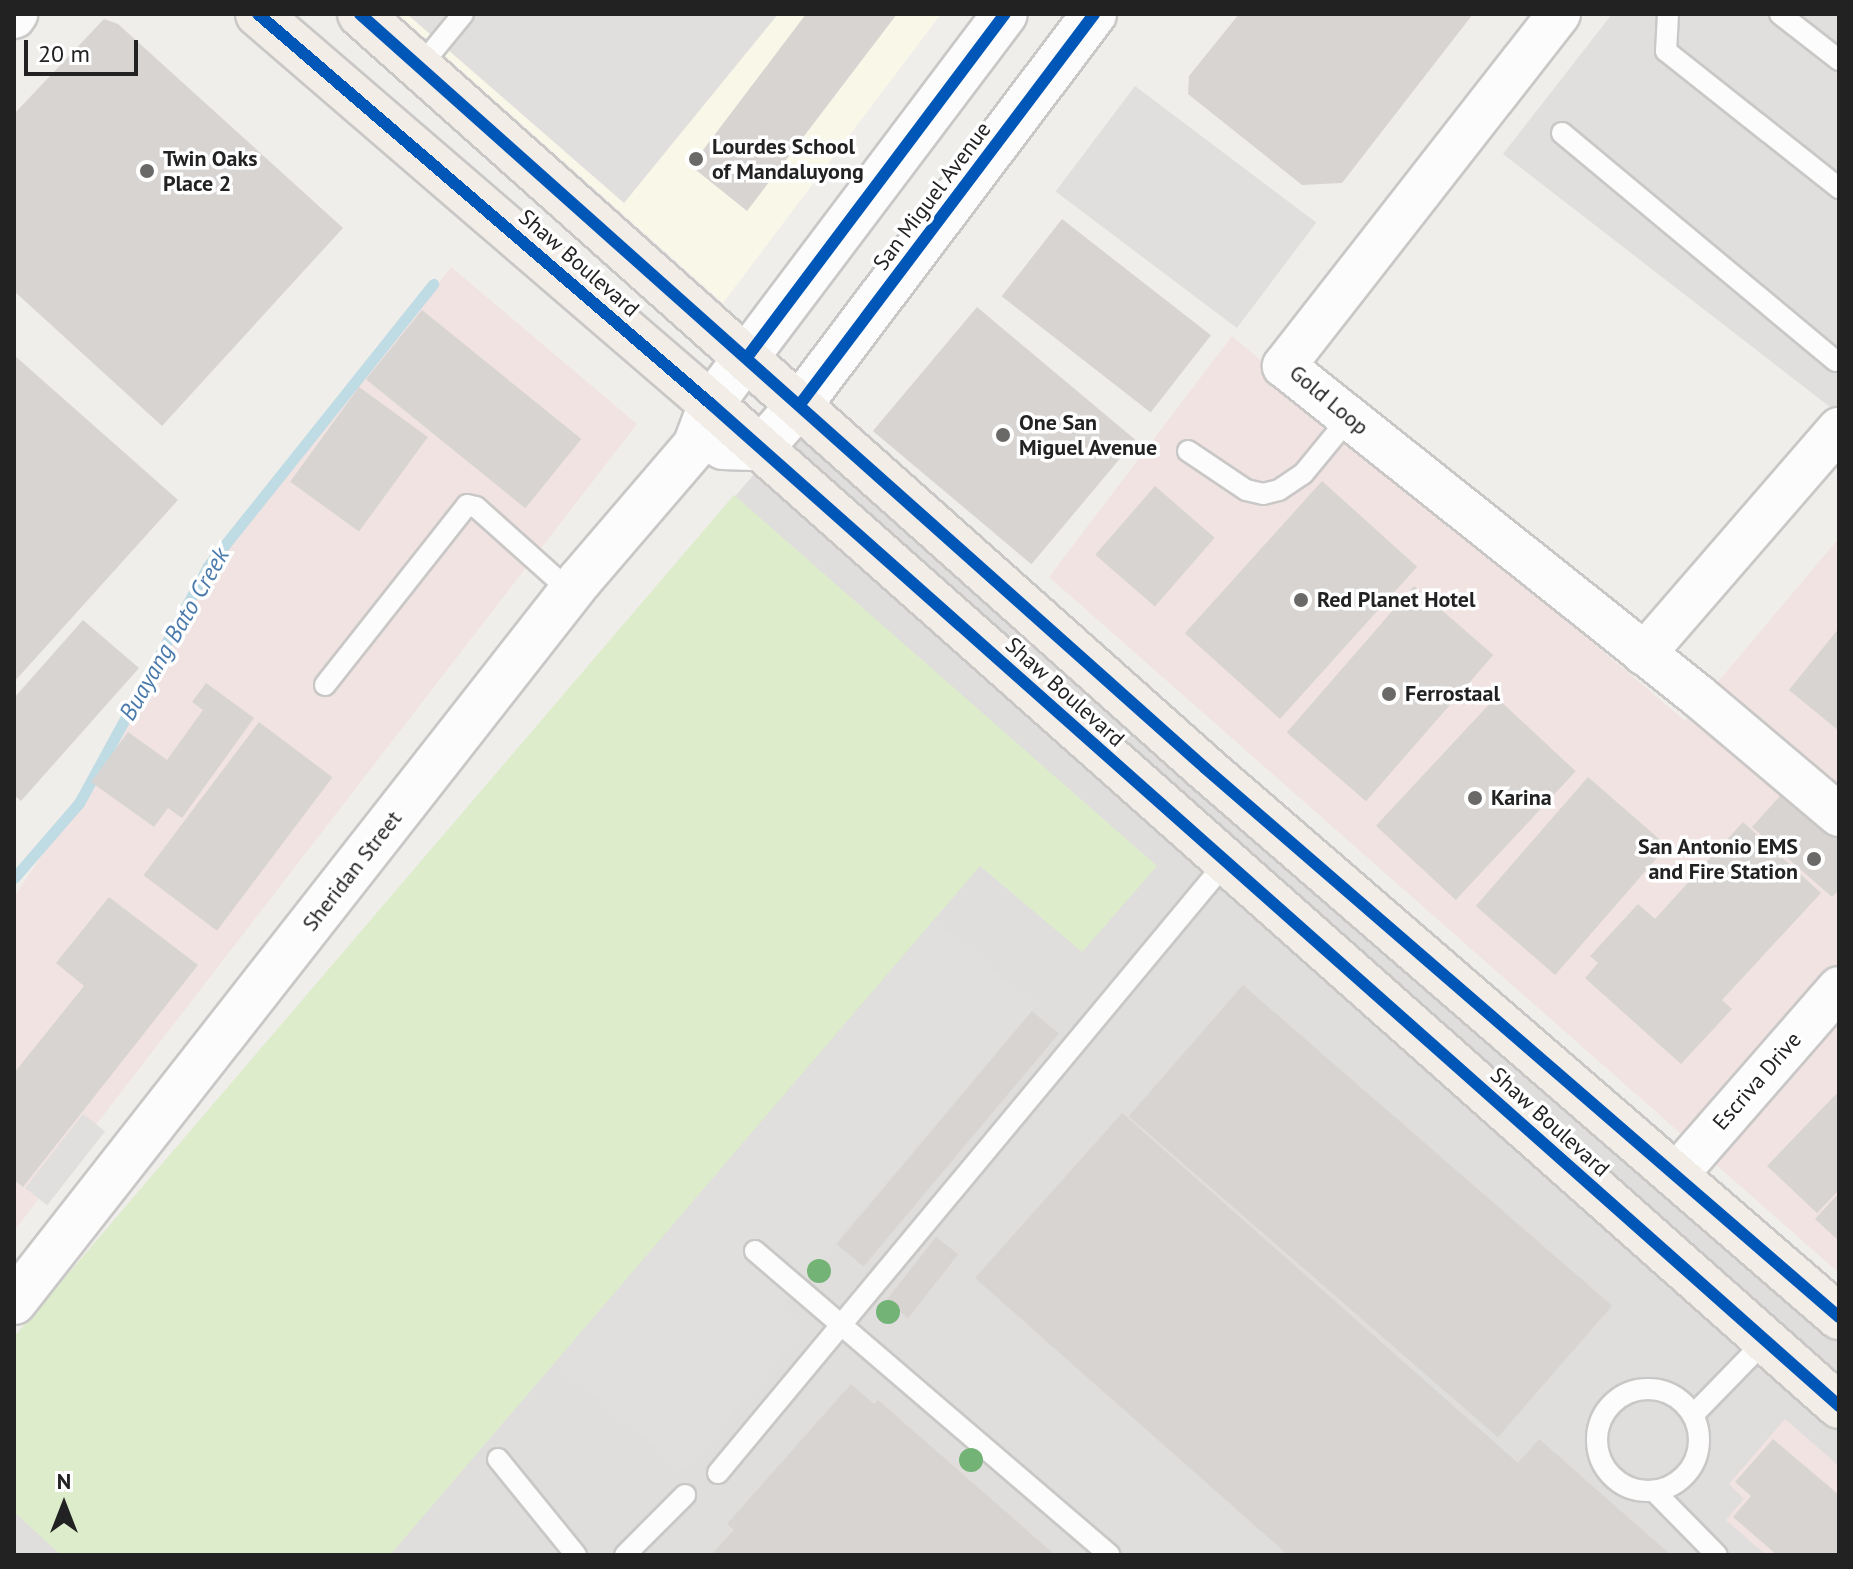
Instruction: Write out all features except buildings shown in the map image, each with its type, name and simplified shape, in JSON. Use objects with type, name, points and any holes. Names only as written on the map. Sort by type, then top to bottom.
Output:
[{"type":"main road","name":"Shaw Boulevard","points":[[258,14],[761,448],[1839,1406]]},
{"type":"main road","name":"Shaw Boulevard","points":[[360,14],[418,69],[801,403],[1010,596],[1839,1317]]},
{"type":"street","points":[[711,404],[1005,14]]},
{"type":"street","name":"San Miguel Avenue","points":[[761,448],[801,403],[1094,14]]},
{"type":"street","name":"Gold Loop","points":[[1559,14],[1284,366],[1644,654],[1839,815]]},
{"type":"street","name":"Sheridan Street","points":[[14,1302],[571,592],[695,446],[711,404]]},
{"type":"street","points":[[1644,654],[1839,429]]},
{"type":"street","points":[[695,446],[761,448]]},
{"type":"street","name":"Escriva Drive","points":[[1676,1175],[1839,988]]},
{"type":"lane","points":[[418,69],[463,14]]},
{"type":"lane","points":[[1668,14],[1666,51],[1839,188]]},
{"type":"lane","points":[[1780,14],[1839,60]]},
{"type":"lane","points":[[1562,133],[1836,361]]},
{"type":"lane","points":[[1188,451],[1246,490],[1263,494],[1303,474],[1349,418]]},
{"type":"lane","points":[[325,685],[467,505],[476,507],[571,592]]},
{"type":"lane","points":[[718,1473],[1226,862]]},
{"type":"lane","points":[[755,1251],[1110,1555]]},
{"type":"lane","points":[[1693,1415],[1765,1341]]},
{"type":"lane","points":[[1654,1388],[1677,1397],[1693,1415],[1700,1439],[1695,1463],[1678,1482],[1655,1492],[1630,1489],[1609,1475],[1597,1453],[1602,1418],[1628,1392],[1654,1388]]},
{"type":"lane","points":[[498,1459],[576,1555]]},
{"type":"lane","points":[[1655,1492],[1717,1555]]},
{"type":"lane","points":[[625,1555],[685,1495]]},
{"type":"shaded area","name":"Lourdes School of Mandaluyong","points":[[398,14],[941,14],[723,303]]},
{"type":"shaded area","points":[[407,14],[778,14],[624,203]]},
{"type":"shaded area","points":[[1612,14],[1839,14],[1839,414],[1503,154]]},
{"type":"shaded area","points":[[1135,86],[1316,223],[1237,328],[1056,191]]},
{"type":"shaded area","points":[[451,267],[637,424],[14,1231],[14,897],[91,782],[200,582]]},
{"type":"shaded area","points":[[1232,336],[1685,721],[1839,538],[1839,1273],[1049,577]]},
{"type":"shaded area","points":[[822,395],[1839,1315],[1839,1555],[14,1555],[14,1337]]},
{"type":"shaded area","points":[[934,920],[1036,1006],[776,1310],[801,1332],[683,1470],[556,1362]]},
{"type":"shaded area","points":[[83,1114],[105,1131],[47,1205],[25,1188]]},
{"type":"shaded area","points":[[1785,1419],[1839,1466],[1839,1555],[1766,1555],[1726,1520],[1744,1499],[1729,1484]]},
{"type":"green space","points":[[734,495],[1157,866],[1082,952],[980,866],[390,1555],[61,1555],[14,1512],[14,1337]]},
{"type":"waterway","name":"Buayang Bato Creek","points":[[14,878],[79,803],[208,566],[433,284]]},
{"type":"cycle path","points":[[258,14],[711,404],[1839,1406]]},
{"type":"cycle path","points":[[360,14],[1205,768],[1839,1317]]},
{"type":"cycle path","points":[[748,356],[1005,14]]},
{"type":"cycle path","points":[[801,403],[1094,14]]},
{"type":"place","name":"Lourdes School of Mandaluyong","points":[[696,159]]},
{"type":"place","name":"Twin Oaks Place 2","points":[[147,171]]},
{"type":"place","name":"One San Miguel Avenue","points":[[1003,435]]},
{"type":"place","name":"Red Planet Hotel","points":[[1301,600]]},
{"type":"place","name":"Ferrostaal","points":[[1389,694]]},
{"type":"place","name":"Karina","points":[[1475,798]]},
{"type":"place","name":"San Antonio EMS and Fire Station","points":[[1814,859]]}]
